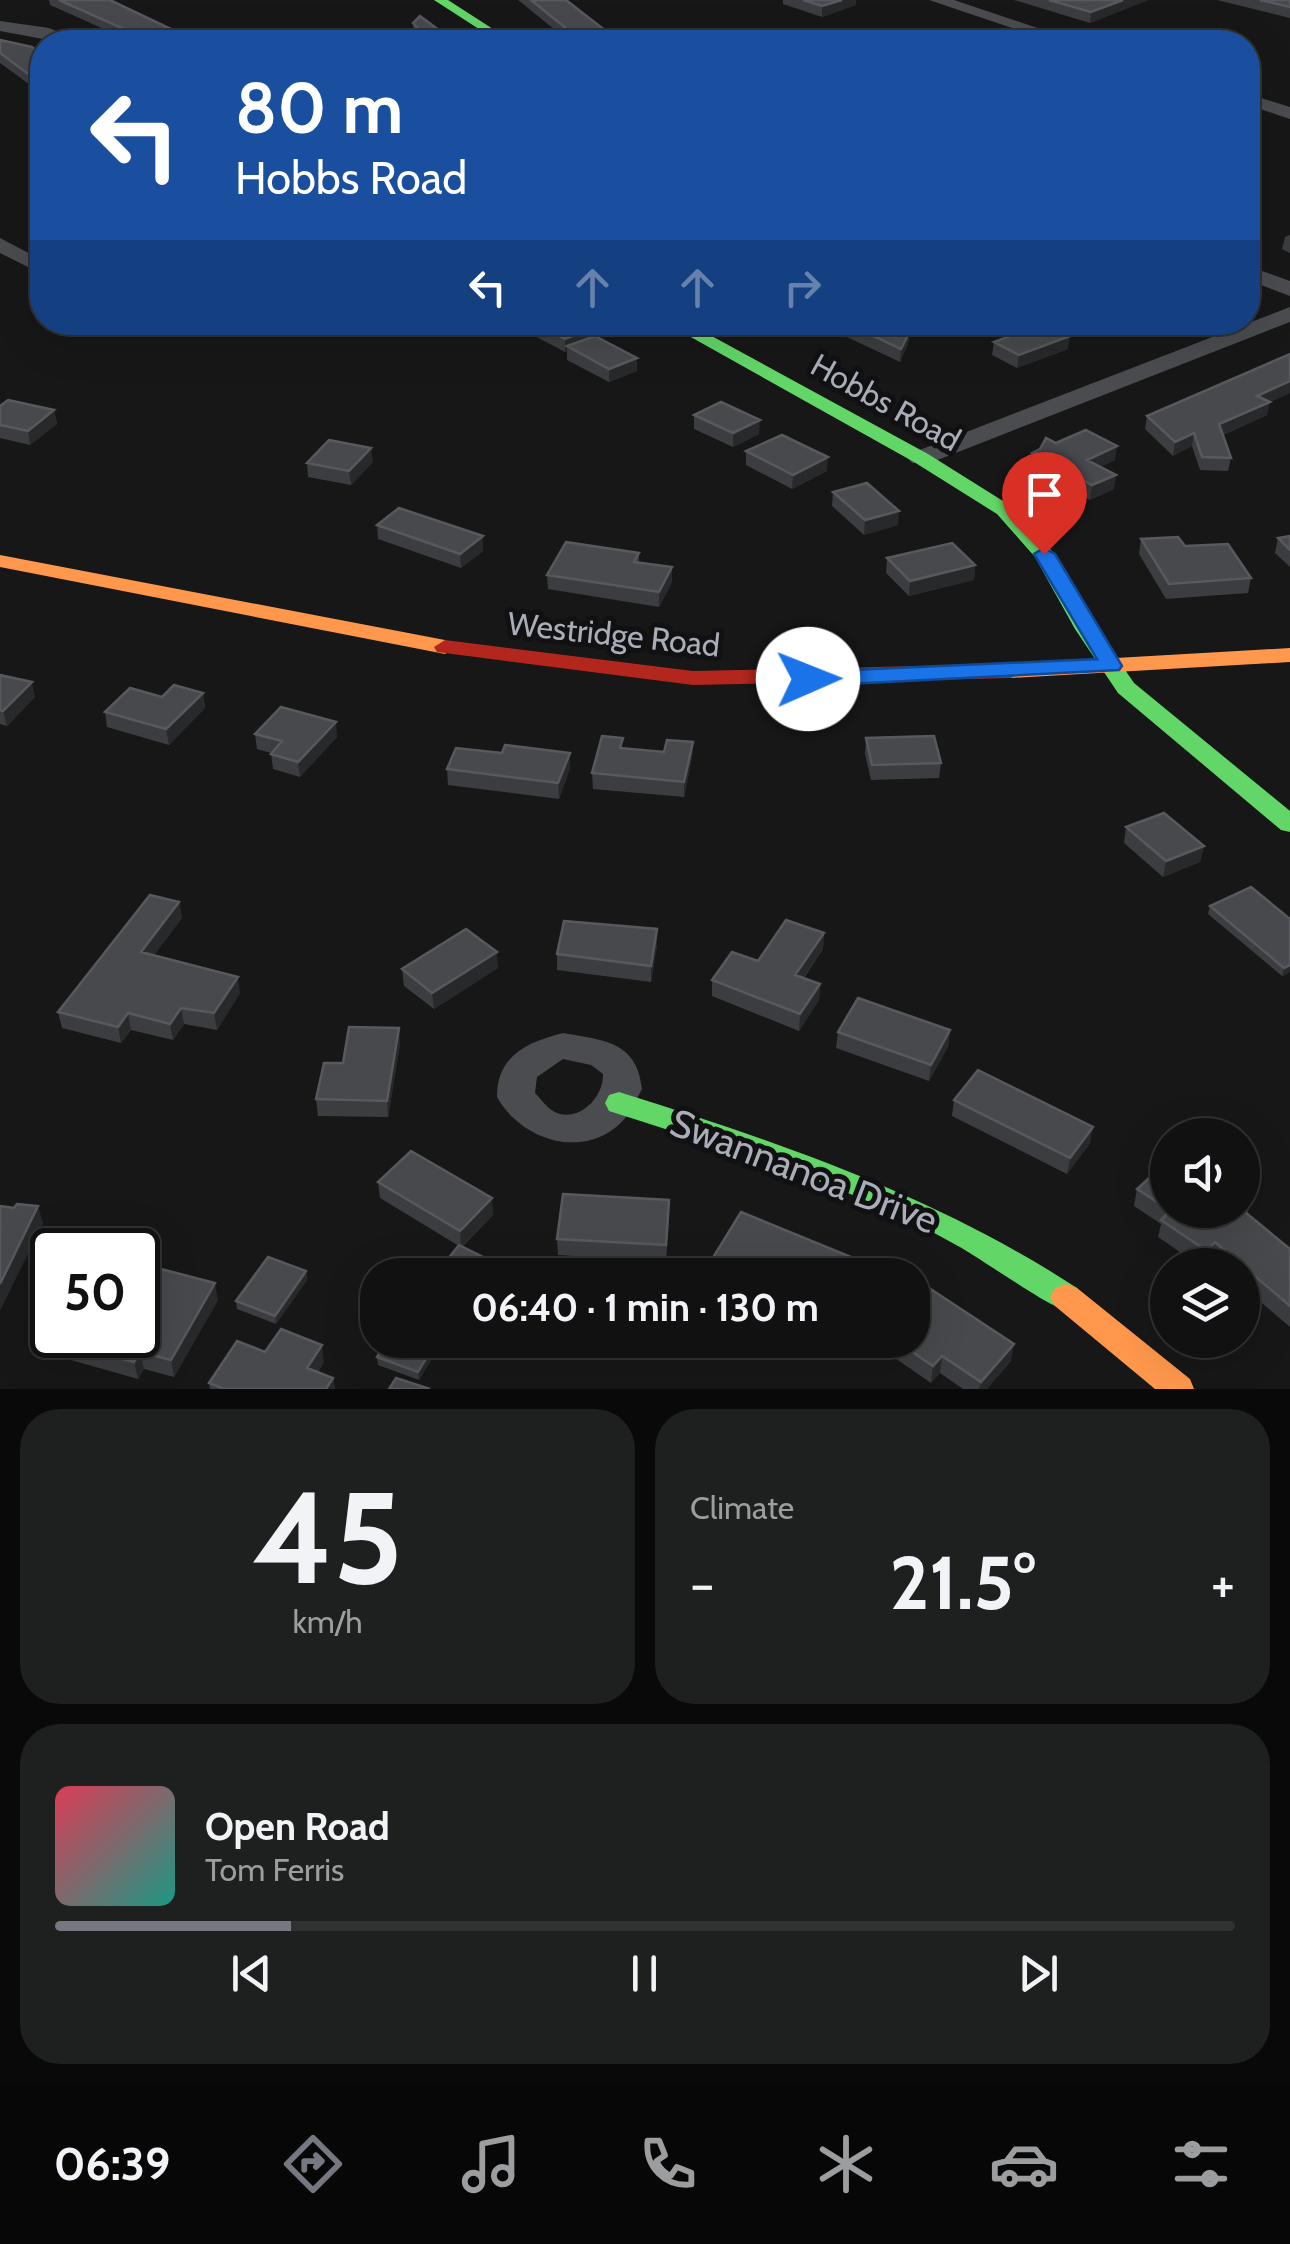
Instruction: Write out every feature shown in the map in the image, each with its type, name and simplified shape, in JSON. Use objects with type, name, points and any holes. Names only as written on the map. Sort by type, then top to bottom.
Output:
[{"type":"street","points":[[440,0],[488,30]]},
{"type":"street","points":[[936,0],[1032,30]]},
{"type":"street","points":[[0,26],[30,30]]},
{"type":"street","points":[[1260,103],[1290,113]]},
{"type":"street","points":[[0,244],[30,262]]},
{"type":"street","points":[[1260,278],[1290,289]]},
{"type":"street","points":[[1260,326],[1290,314]]},
{"type":"street","name":"Hobbs Road","points":[[696,335],[921,458],[1004,510],[1030,534],[1111,666],[1138,700],[1290,824]]},
{"type":"street","points":[[921,458],[1236,335]]},
{"type":"street","name":"Westridge Road","points":[[0,560],[406,641],[615,671],[693,678],[844,679],[1290,655]]},
{"type":"street","name":"Swannanoa Drive","points":[[619,1102],[835,1175],[958,1230],[1138,1350],[1178,1389]]},
{"type":"building","points":[[59,0],[110,0],[173,30],[126,30]]},
{"type":"building","points":[[531,0],[566,0],[605,30],[568,30]]},
{"type":"building","points":[[803,0],[842,0],[822,6]]},
{"type":"building","points":[[1049,0],[1123,0],[1091,12]]},
{"type":"building","points":[[1260,0],[1290,0],[1290,7]]},
{"type":"building","points":[[420,16],[439,30],[419,30],[413,23]]},
{"type":"building","points":[[0,40],[30,47],[30,75],[27,73],[0,53]]},
{"type":"building","points":[[871,335],[908,335],[901,349]]},
{"type":"building","points":[[1013,335],[1070,336],[1019,355],[994,342]]},
{"type":"building","points":[[595,336],[637,358],[609,369],[567,346]]},
{"type":"building","points":[[1290,354],[1290,381],[1257,396],[1270,402],[1219,424],[1231,458],[1202,457],[1194,433],[1175,442],[1147,416]]},
{"type":"building","points":[[8,400],[54,410],[28,431],[0,425],[0,406]]},
{"type":"building","points":[[721,402],[760,420],[733,433],[694,415]]},
{"type":"building","points":[[1086,430],[1117,446],[1087,460],[1116,475],[1092,485],[1032,453],[1040,449],[1046,438],[1056,443]]},
{"type":"building","points":[[782,435],[828,457],[793,475],[746,451]]},
{"type":"building","points":[[329,440],[371,448],[349,471],[307,463]]},
{"type":"building","points":[[867,483],[899,511],[865,520],[833,492]]},
{"type":"building","points":[[399,508],[483,536],[460,554],[377,525]]},
{"type":"building","points":[[1290,536],[1290,550],[1278,538]]},
{"type":"building","points":[[1178,537],[1185,546],[1228,544],[1251,578],[1169,584],[1141,539]]},
{"type":"building","points":[[566,542],[639,553],[634,562],[672,567],[659,592],[547,575]]},
{"type":"building","points":[[952,543],[975,565],[910,581],[887,558]]},
{"type":"building","points":[[0,675],[32,682],[3,711],[0,710]]},
{"type":"building","points":[[174,685],[203,693],[166,729],[105,712],[130,688],[162,697]]},
{"type":"building","points":[[281,707],[336,722],[298,762],[271,754],[282,741],[255,734]]},
{"type":"building","points":[[602,736],[623,738],[620,748],[664,752],[667,740],[693,742],[684,782],[592,773]]},
{"type":"building","points":[[934,736],[941,763],[872,765],[866,738]]},
{"type":"building","points":[[505,745],[570,753],[558,783],[447,769],[456,748],[502,753]]},
{"type":"building","points":[[1164,813],[1204,846],[1166,861],[1126,827]]},
{"type":"building","points":[[1251,887],[1290,919],[1290,965],[1284,968],[1210,906]]},
{"type":"building","points":[[150,895],[179,902],[141,952],[238,977],[214,1013],[181,1008],[170,1024],[128,1013],[118,1027],[58,1012]]},
{"type":"building","points":[[786,920],[824,933],[795,975],[820,984],[800,1014],[712,980],[732,952],[758,961]]},
{"type":"building","points":[[564,921],[657,929],[651,966],[557,954]]},
{"type":"building","points":[[466,929],[497,952],[432,993],[402,969]]},
{"type":"building","points":[[858,998],[950,1030],[931,1065],[838,1032]]},
{"type":"building","points":[[349,1027],[399,1028],[387,1101],[316,1099],[324,1063],[343,1063]]},
{"type":"building","points":[[978,1070],[1093,1127],[1070,1158],[954,1100]]},
{"type":"building","points":[[411,1151],[492,1198],[460,1231],[378,1182]]},
{"type":"building","points":[[1150,1177],[1150,1197],[1137,1189]]},
{"type":"building","points":[[563,1194],[669,1200],[666,1245],[557,1239]]},
{"type":"building","points":[[17,1204],[38,1206],[0,1284],[0,1206],[14,1208]]},
{"type":"building","points":[[741,1212],[854,1258],[719,1258],[714,1256]]},
{"type":"building","points":[[1260,1224],[1290,1249],[1290,1306],[1260,1280],[1260,1248],[1222,1248],[1215,1242],[1210,1248],[1203,1248],[1173,1228],[1260,1228]]},
{"type":"building","points":[[459,1245],[485,1258],[449,1258]]},
{"type":"building","points":[[268,1257],[306,1271],[275,1316],[236,1301]]},
{"type":"building","points":[[160,1269],[215,1283],[171,1360],[160,1357]]},
{"type":"building","points":[[930,1289],[1014,1344],[981,1382],[942,1356],[933,1366],[921,1358],[930,1358]]},
{"type":"building","points":[[281,1329],[322,1345],[307,1368],[333,1378],[326,1389],[224,1389],[209,1383],[237,1341],[265,1352]]},
{"type":"building","points":[[380,1358],[426,1358],[418,1372]]},
{"type":"building","points":[[396,1378],[430,1389],[389,1389]]},
{"type":"traffic: fast","points":[[440,0],[488,30]]},
{"type":"traffic: fast","points":[[696,335],[921,458],[1004,510],[1044,554],[1086,629],[1126,688],[1290,824]]},
{"type":"traffic: fast","points":[[619,1103],[793,1161],[906,1206],[1014,1263],[1066,1297]]},
{"type":"traffic: slow","points":[[0,561],[445,647]]},
{"type":"traffic: slow","points":[[1011,671],[1290,655]]},
{"type":"traffic: slow","points":[[1066,1297],[1178,1389]]},
{"type":"traffic: jam","points":[[445,647],[693,678],[1011,671]]},
{"type":"route","points":[[808,679],[1111,666],[1044,554]]}]
